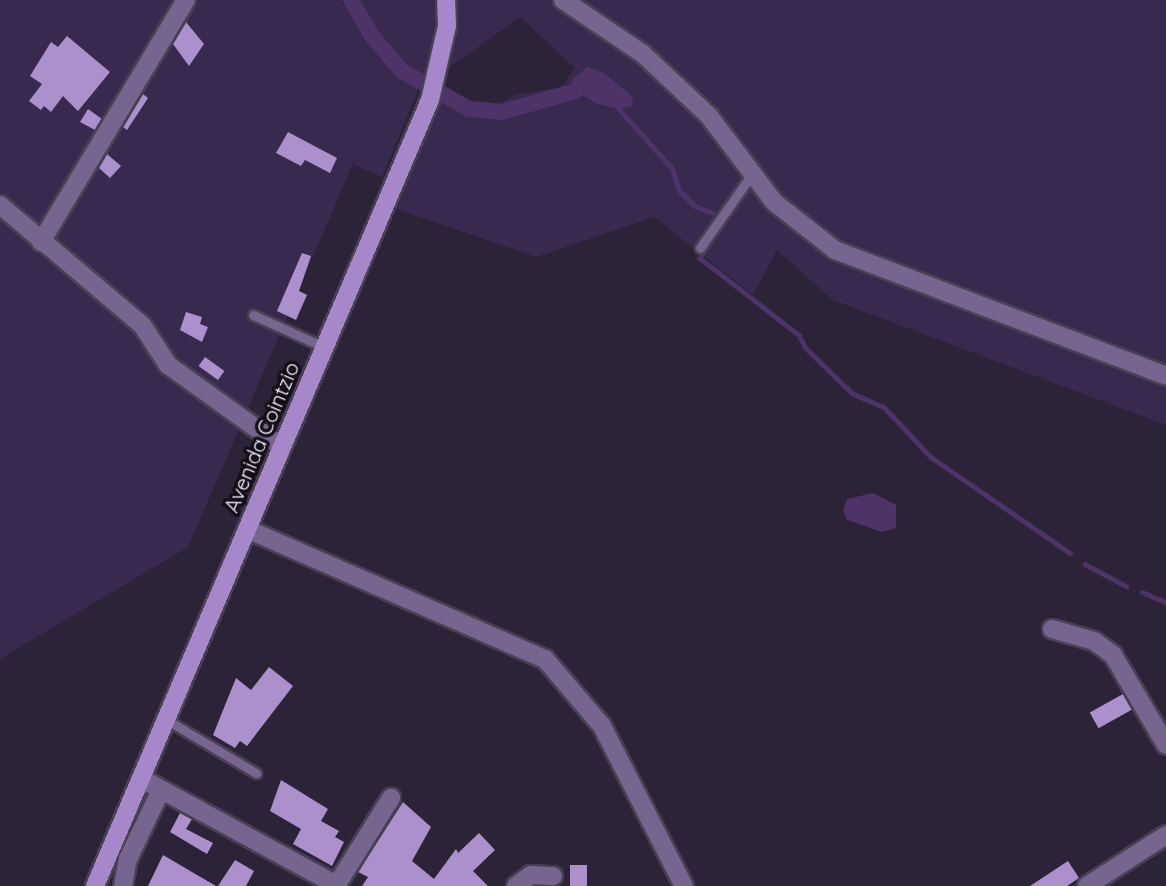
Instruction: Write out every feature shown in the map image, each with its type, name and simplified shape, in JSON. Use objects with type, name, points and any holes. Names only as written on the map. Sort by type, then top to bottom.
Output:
[{"type":"main road","name":"Avenida Cointzio","points":[[95,886],[433,91],[447,26],[446,0]]},
{"type":"street","points":[[563,0],[643,54],[709,116],[774,202],[835,250],[1166,376]]},
{"type":"street","points":[[41,242],[181,2]]},
{"type":"street","points":[[0,205],[142,326],[168,365],[282,447]]},
{"type":"street","points":[[247,529],[545,659],[602,726],[684,886]]},
{"type":"street","points":[[1052,629],[1094,641],[1113,655],[1166,745]]},
{"type":"street","points":[[142,779],[337,886],[391,798]]},
{"type":"street","points":[[123,886],[128,859],[161,790]]},
{"type":"street","points":[[1087,886],[1166,835]]},
{"type":"street","points":[[516,886],[531,875],[553,876]]},
{"type":"lane","points":[[700,248],[752,174]]},
{"type":"lane","points":[[253,315],[324,347]]},
{"type":"lane","points":[[167,720],[256,773]]},
{"type":"shaded area","points":[[0,0],[1166,0],[1166,425],[833,300],[777,250],[753,295],[654,217],[536,257],[397,209],[445,91],[469,103],[485,101],[497,106],[515,95],[562,87],[575,68],[520,17],[418,90],[382,177],[353,164],[188,547],[0,659]]},
{"type":"shaded area","points":[[587,67],[604,73],[632,96],[633,106],[619,109],[597,104],[576,91],[571,81]]},
{"type":"shaded area","points":[[873,493],[896,505],[896,528],[882,532],[847,520],[843,510],[847,499]]},
{"type":"building","points":[[186,22],[204,44],[189,66],[173,44]]},
{"type":"building","points":[[67,36],[110,72],[78,111],[63,96],[51,112],[44,106],[41,110],[29,101],[42,84],[30,76],[51,42],[58,47]]},
{"type":"building","points":[[143,94],[148,98],[127,130],[123,127]]},
{"type":"building","points":[[88,109],[102,119],[95,130],[80,122]]},
{"type":"building","points":[[288,132],[337,158],[330,173],[305,160],[301,166],[276,153]]},
{"type":"building","points":[[107,154],[121,166],[110,178],[99,168]]},
{"type":"building","points":[[302,253],[311,256],[299,291],[307,295],[296,320],[277,311]]},
{"type":"building","points":[[186,312],[202,317],[200,324],[208,327],[202,342],[180,330]]},
{"type":"building","points":[[205,357],[224,371],[218,380],[199,366]]},
{"type":"building","points":[[269,667],[293,686],[247,746],[240,741],[235,748],[213,735],[236,678],[251,690]]},
{"type":"building","points":[[1123,694],[1132,710],[1098,728],[1090,712]]},
{"type":"building","points":[[281,780],[328,809],[321,821],[339,831],[335,837],[344,842],[332,866],[293,844],[301,829],[270,811]]},
{"type":"building","points":[[403,802],[431,827],[412,861],[434,879],[456,849],[458,853],[479,833],[495,850],[473,871],[488,886],[362,886],[368,877],[358,872]]},
{"type":"building","points":[[180,813],[192,819],[186,829],[213,843],[207,854],[170,832]]},
{"type":"building","points":[[163,855],[192,872],[216,886],[148,886]]},
{"type":"building","points":[[235,860],[254,871],[246,886],[218,886]]},
{"type":"building","points":[[1068,861],[1079,878],[1067,886],[1030,886]]},
{"type":"building","points":[[570,865],[587,865],[587,886],[570,886]]},
{"type":"waterway","points":[[351,0],[372,36],[402,71],[469,109],[502,112],[576,91]]},
{"type":"waterway","points":[[619,109],[672,168],[680,191],[695,206],[713,213]]},
{"type":"waterway","points":[[723,225],[700,258],[799,335],[806,348],[852,393],[884,407],[931,457],[1070,553]]},
{"type":"waterway","points":[[1085,564],[1126,586]]},
{"type":"waterway","points":[[1142,592],[1166,602]]}]
